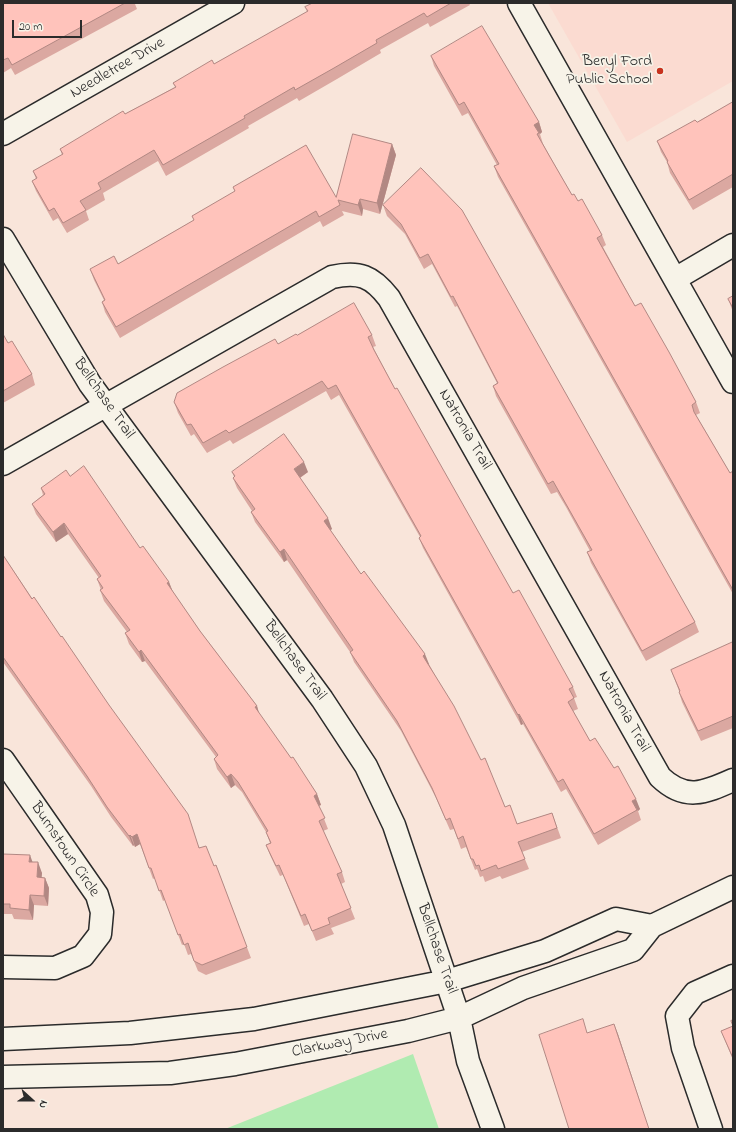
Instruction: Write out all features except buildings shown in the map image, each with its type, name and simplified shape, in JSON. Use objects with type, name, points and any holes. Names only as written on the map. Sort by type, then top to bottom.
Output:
[{"type":"street","name":"Needletree Drive","points":[[3,134],[233,3]]},
{"type":"street","points":[[519,3],[733,382]]},
{"type":"street","name":"Bellchase Trail","points":[[3,239],[83,374],[322,699],[366,766],[394,825],[459,1018],[468,1061],[493,1129]]},
{"type":"street","points":[[675,279],[733,245]]},
{"type":"street","name":"Natronia Trail","points":[[106,405],[332,277],[347,274],[364,276],[377,284],[388,298],[660,777],[668,784],[679,790],[695,794],[710,790],[733,780]]},
{"type":"street","points":[[3,464],[106,405]]},
{"type":"street","name":"Burnstown Circle","points":[[3,760],[97,895],[102,912],[100,934],[83,956],[55,968],[3,967]]},
{"type":"street","name":"Clarkway Drive","points":[[3,1077],[170,1073],[235,1064],[400,1033],[459,1018],[523,988],[633,950],[652,926],[733,887]]},
{"type":"street","points":[[3,1039],[130,1033],[254,1019],[447,981],[544,951],[616,919],[652,926]]},
{"type":"street","points":[[711,1129],[683,1048],[677,1016],[695,993],[733,976]]},
{"type":"shaded area","name":"Beryl Ford Public School","points":[[548,3],[733,3],[733,81],[627,142]]},
{"type":"green space","points":[[413,1054],[439,1129],[225,1129]]},
{"type":"place","name":"Beryl Ford Public School","points":[[660,71]]}]
